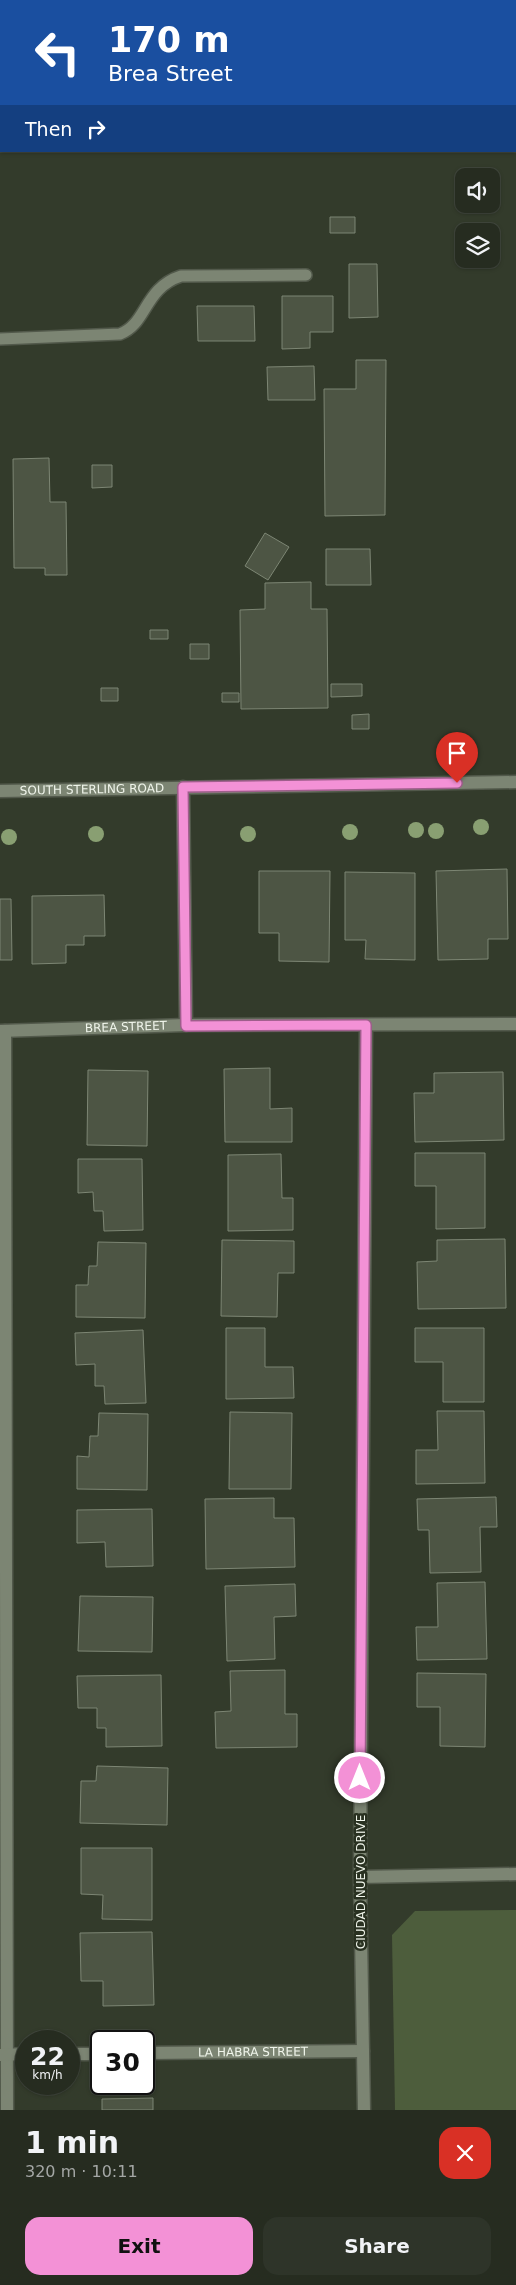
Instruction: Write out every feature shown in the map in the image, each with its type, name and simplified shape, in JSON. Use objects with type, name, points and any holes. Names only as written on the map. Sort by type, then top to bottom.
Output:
[{"type":"street","name":"SOUTH STERLING ROAD","points":[[0,791],[516,782]]},
{"type":"street","points":[[183,787],[186,1026]]},
{"type":"street","name":"BREA STREET","points":[[3,1031],[186,1026],[516,1024]]},
{"type":"street","name":"CIUDAD NUEVO DRIVE","points":[[364,2110],[360,1877],[366,1025]]},
{"type":"street","points":[[3,1031],[3,2055],[7,2110]]},
{"type":"street","points":[[360,1877],[516,1874]]},
{"type":"street","name":"LA HABRA STREET","points":[[155,2053],[363,2051]]},
{"type":"lane","points":[[0,339],[120,334],[133,327],[156,290],[167,280],[181,276],[306,275]]},
{"type":"green space","points":[[516,1910],[516,2110],[395,2110],[392,1935],[415,1911]]},
{"type":"building","points":[[330,217],[355,217],[355,233],[330,233]]},
{"type":"building","points":[[349,264],[377,264],[378,317],[349,318]]},
{"type":"building","points":[[282,296],[333,296],[333,332],[310,332],[310,348],[282,349]]},
{"type":"building","points":[[197,306],[254,306],[255,341],[198,341]]},
{"type":"building","points":[[356,360],[386,360],[385,515],[325,516],[324,389],[356,389]]},
{"type":"building","points":[[314,366],[315,400],[268,400],[267,367]]},
{"type":"building","points":[[49,458],[50,502],[66,502],[67,575],[45,575],[45,568],[14,568],[13,459]]},
{"type":"building","points":[[92,465],[112,465],[112,487],[92,488]]},
{"type":"building","points":[[265,533],[289,547],[268,580],[245,566]]},
{"type":"building","points":[[326,549],[370,549],[371,585],[326,585]]},
{"type":"building","points":[[311,582],[311,609],[327,609],[328,708],[241,709],[240,610],[265,609],[265,583]]},
{"type":"building","points":[[150,630],[168,630],[168,639],[150,639]]},
{"type":"building","points":[[190,644],[209,644],[209,659],[190,659]]},
{"type":"building","points":[[331,684],[362,684],[362,696],[331,697]]},
{"type":"building","points":[[101,688],[118,688],[118,701],[101,701]]},
{"type":"building","points":[[222,693],[239,693],[239,702],[222,702]]},
{"type":"building","points":[[369,714],[369,729],[352,729],[352,715]]},
{"type":"building","points":[[507,869],[508,939],[488,939],[488,959],[438,960],[436,871]]},
{"type":"building","points":[[259,871],[330,871],[329,962],[279,961],[279,933],[259,933]]},
{"type":"building","points":[[345,872],[415,873],[415,960],[365,959],[366,940],[345,940]]},
{"type":"building","points":[[104,895],[105,936],[84,936],[84,945],[66,945],[66,963],[32,964],[32,896]]},
{"type":"building","points":[[0,899],[11,899],[12,960],[0,960]]},
{"type":"building","points":[[270,1068],[270,1109],[292,1108],[292,1142],[225,1142],[224,1069]]},
{"type":"building","points":[[88,1070],[148,1071],[147,1146],[87,1145]]},
{"type":"building","points":[[503,1072],[504,1140],[415,1142],[414,1093],[434,1093],[434,1073]]},
{"type":"building","points":[[415,1153],[485,1153],[485,1228],[436,1229],[436,1186],[415,1186]]},
{"type":"building","points":[[281,1154],[282,1198],[293,1198],[293,1230],[228,1231],[228,1155]]},
{"type":"building","points":[[78,1159],[142,1159],[143,1230],[104,1231],[103,1211],[94,1211],[93,1192],[78,1193]]},
{"type":"building","points":[[505,1239],[506,1308],[418,1309],[417,1262],[437,1261],[437,1240]]},
{"type":"building","points":[[222,1240],[294,1241],[294,1273],[278,1273],[277,1317],[221,1316]]},
{"type":"building","points":[[98,1242],[146,1243],[145,1318],[76,1317],[76,1285],[88,1285],[89,1266],[97,1266]]},
{"type":"building","points":[[226,1328],[265,1328],[265,1367],[293,1367],[294,1398],[226,1399]]},
{"type":"building","points":[[415,1328],[484,1328],[484,1402],[443,1402],[443,1362],[415,1362]]},
{"type":"building","points":[[143,1330],[146,1403],[105,1404],[104,1386],[95,1386],[95,1364],[76,1365],[75,1333]]},
{"type":"building","points":[[437,1411],[484,1411],[485,1483],[416,1484],[416,1450],[438,1450]]},
{"type":"building","points":[[230,1412],[292,1413],[291,1489],[229,1489]]},
{"type":"building","points":[[99,1413],[148,1414],[147,1490],[77,1489],[77,1456],[89,1457],[90,1436],[98,1436]]},
{"type":"building","points":[[496,1497],[497,1527],[480,1527],[481,1572],[430,1573],[429,1530],[418,1530],[417,1499]]},
{"type":"building","points":[[274,1498],[274,1518],[294,1518],[295,1567],[206,1569],[205,1499]]},
{"type":"building","points":[[152,1509],[153,1566],[106,1567],[105,1542],[77,1543],[77,1510]]},
{"type":"building","points":[[485,1582],[487,1659],[417,1660],[416,1627],[438,1627],[437,1583]]},
{"type":"building","points":[[295,1584],[296,1616],[274,1617],[275,1659],[227,1661],[225,1586]]},
{"type":"building","points":[[80,1596],[153,1597],[152,1652],[78,1651]]},
{"type":"building","points":[[285,1670],[285,1714],[297,1714],[297,1747],[216,1748],[215,1712],[231,1711],[230,1671]]},
{"type":"building","points":[[417,1673],[486,1674],[485,1747],[440,1746],[440,1707],[417,1707]]},
{"type":"building","points":[[161,1675],[162,1746],[106,1747],[106,1728],[97,1728],[97,1708],[78,1708],[77,1676]]},
{"type":"building","points":[[97,1766],[168,1768],[167,1825],[80,1823],[81,1781],[96,1781]]},
{"type":"building","points":[[81,1848],[152,1848],[152,1920],[102,1919],[103,1895],[81,1894]]},
{"type":"building","points":[[152,1932],[154,2005],[103,2006],[103,1981],[81,1981],[80,1933]]},
{"type":"building","points":[[153,2098],[153,2110],[102,2110],[102,2099]]},
{"type":"route","points":[[360,1778],[366,1025],[186,1026],[183,787],[457,783]]}]
